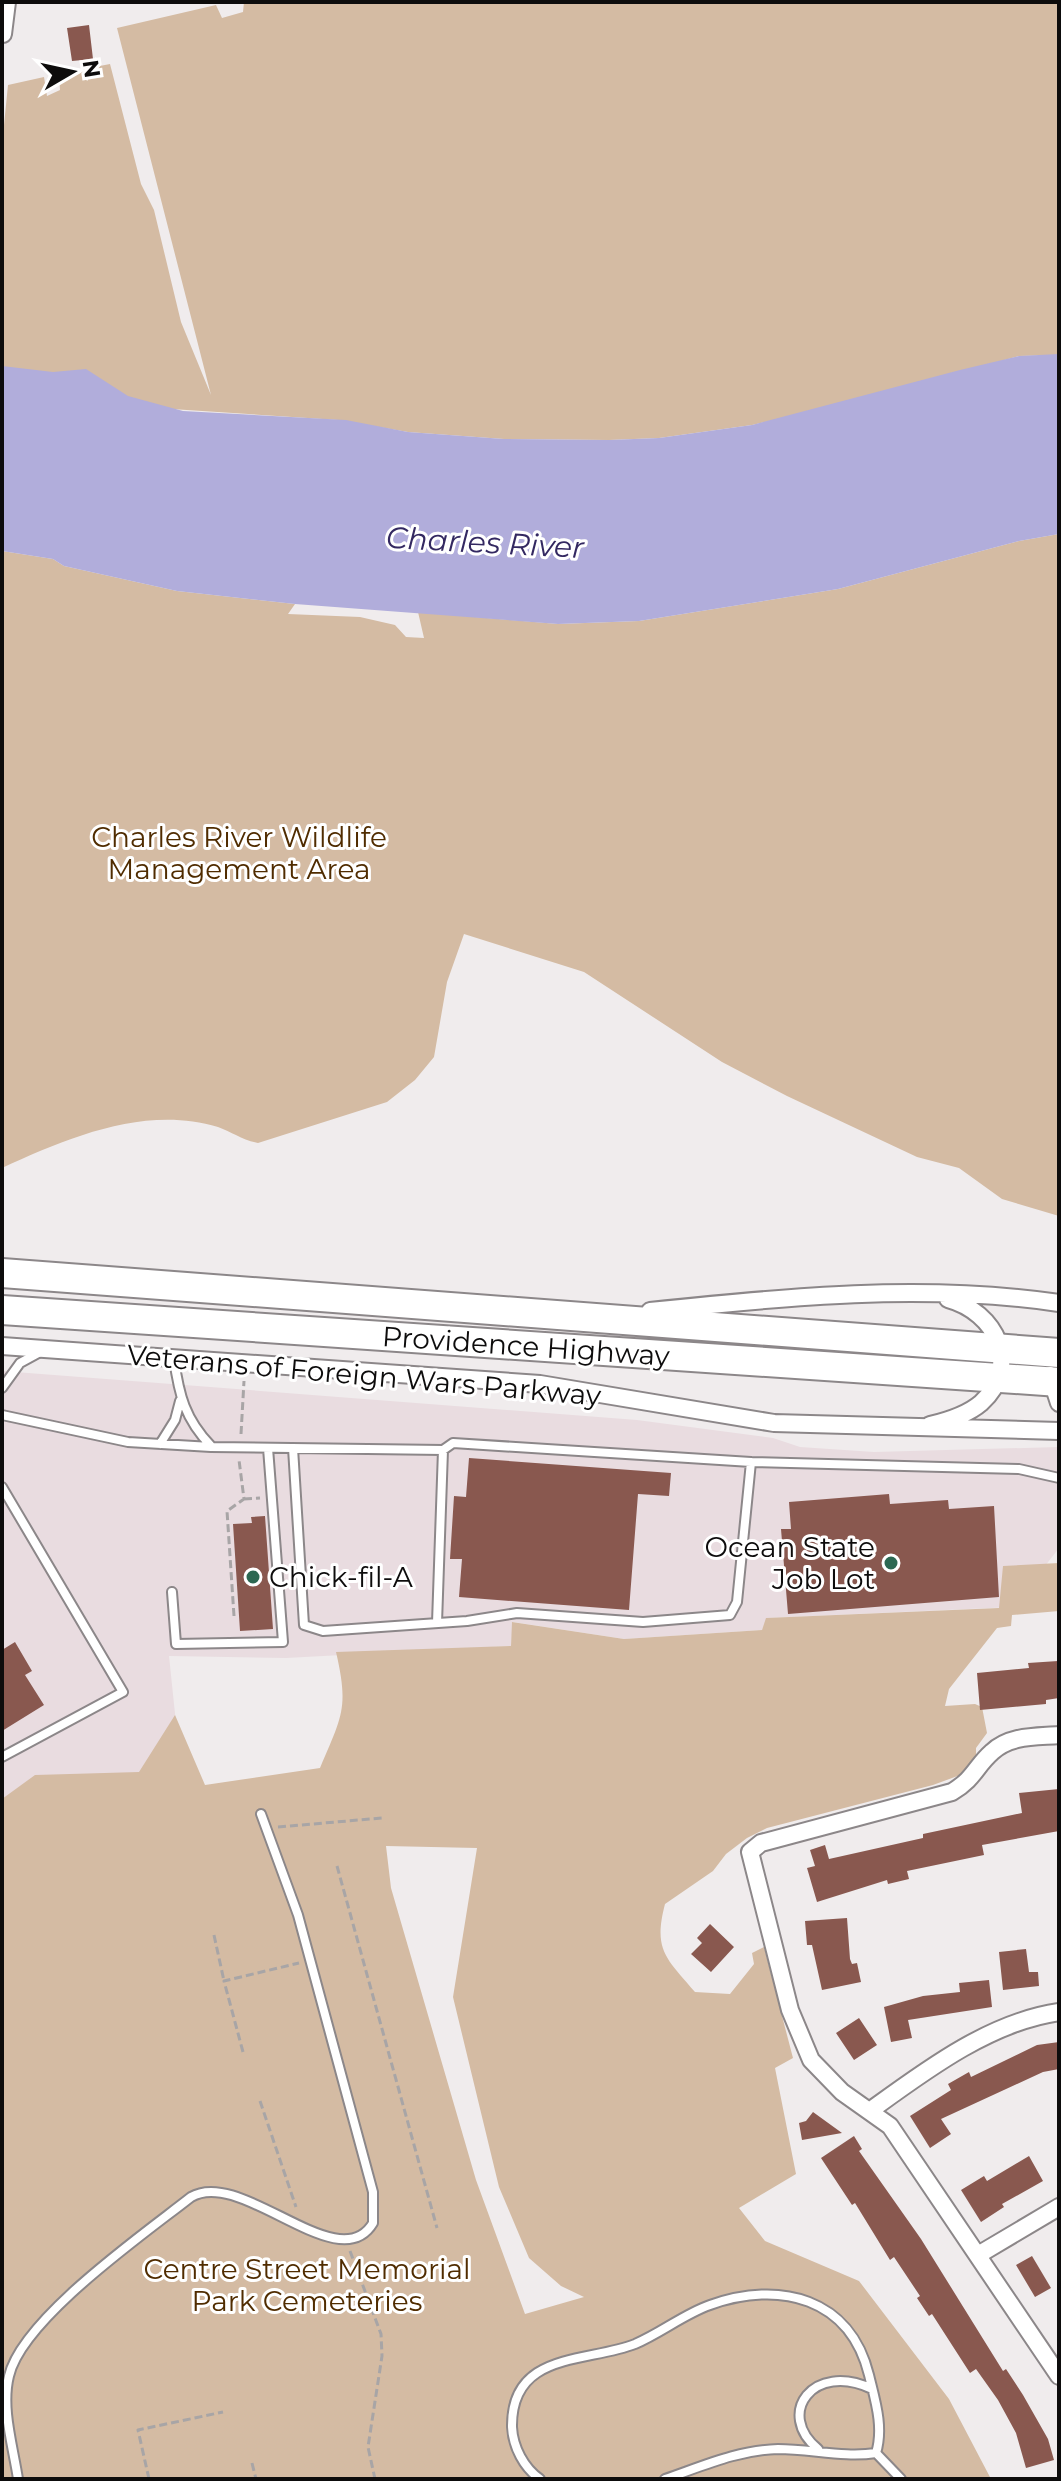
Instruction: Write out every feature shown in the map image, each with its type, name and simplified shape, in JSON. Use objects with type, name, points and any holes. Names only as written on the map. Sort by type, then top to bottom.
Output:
[{"type":"highway","name":"Providence Highway","points":[[2,1273],[999,1348]]},
{"type":"highway","name":"Providence Highway","points":[[2,1310],[998,1378],[1056,1389]]},
{"type":"highway","points":[[999,1348],[1057,1348]]},
{"type":"street","points":[[3,34],[7,2]]},
{"type":"street","points":[[909,1429],[965,1413],[990,1393],[998,1378],[999,1348],[995,1333],[974,1309],[931,1294]]},
{"type":"street","points":[[592,1318],[730,1303],[931,1294],[1059,1303]]},
{"type":"street","name":"Veterans of Foreign Wars Parkway","points":[[2,1346],[540,1384],[740,1419],[909,1429],[1059,1431]]},
{"type":"street","points":[[1056,1389],[1057,1348]]},
{"type":"street","points":[[1059,1735],[1002,1744],[993,1750],[973,1778],[952,1792],[761,1843],[750,1852],[790,2010],[802,2041],[826,2076],[842,2092],[890,2126],[1059,2376]]},
{"type":"street","points":[[871,2110],[919,2075],[963,2049],[1001,2030],[1059,2012]]},
{"type":"street","points":[[978,2255],[1059,2207]]},
{"type":"lane","points":[[2,1388],[20,1363],[47,1349]]},
{"type":"lane","points":[[174,1358],[180,1401],[191,1425],[211,1447]]},
{"type":"lane","points":[[160,1444],[175,1420],[180,1401]]},
{"type":"lane","points":[[2,1415],[119,1441],[160,1444],[443,1450],[453,1443],[467,1443],[751,1462],[1019,1469],[1059,1478]]},
{"type":"lane","points":[[172,1592],[176,1644],[283,1642],[268,1448]]},
{"type":"lane","points":[[293,1448],[304,1625],[323,1631],[437,1623],[517,1613],[643,1622],[730,1615],[737,1602],[751,1462]]},
{"type":"lane","points":[[437,1623],[443,1450]]},
{"type":"lane","points":[[2,1757],[123,1692],[3,1493]]},
{"type":"lane","points":[[18,2479],[6,2400],[12,2364],[42,2323],[104,2266],[191,2197],[208,2191],[243,2198],[301,2227],[345,2239],[367,2232],[375,2213],[373,2192],[310,1960],[261,1814]]},
{"type":"lane","points":[[540,2479],[518,2451],[512,2426],[518,2399],[531,2379],[552,2363],[629,2346],[723,2301],[775,2295],[795,2297],[830,2311],[861,2348],[880,2433],[876,2453]]},
{"type":"lane","points":[[819,2450],[805,2433],[801,2415],[802,2403],[809,2392],[832,2379],[858,2382],[872,2389]]},
{"type":"lane","points":[[665,2479],[740,2453],[819,2450],[859,2456],[876,2453]]},
{"type":"lane","points":[[876,2453],[901,2479]]},
{"type":"path","points":[[241,1434],[244,1378]]},
{"type":"path","points":[[239,1460],[244,1499]]},
{"type":"path","points":[[234,1616],[227,1511],[244,1499],[265,1498]]},
{"type":"path","points":[[266,1827],[382,1818]]},
{"type":"path","points":[[337,1866],[437,2228]]},
{"type":"path","points":[[214,1935],[243,2052]]},
{"type":"path","points":[[224,1981],[310,1960]]},
{"type":"path","points":[[260,2101],[301,2227]]},
{"type":"path","points":[[353,2260],[380,2324],[383,2346],[368,2447],[375,2479]]},
{"type":"path","points":[[149,2479],[138,2430],[223,2412]]},
{"type":"path","points":[[252,2463],[256,2479]]},
{"type":"shaded area","points":[[2,1371],[637,1420],[773,1438],[800,1447],[874,1452],[1059,1447],[1059,1548],[1013,1607],[767,1618],[762,1630],[624,1639],[513,1622],[511,1646],[286,1658],[169,1656],[181,1771],[2,1799]]},
{"type":"green space","points":[[244,2],[1059,2],[1059,355],[1019,356],[846,404],[752,425],[659,438],[609,440],[504,439],[408,432],[338,420],[156,408],[48,375],[2,371],[2,145],[8,85],[44,77],[47,96],[60,90],[59,74],[110,64],[141,184],[154,210],[181,322],[211,395],[117,28],[216,5],[222,18],[243,12]]},
{"type":"green space","name":"Charles River Wildlife Management Area","points":[[1059,534],[1059,1216],[1002,1199],[959,1168],[917,1157],[787,1096],[722,1062],[584,972],[464,934],[447,982],[434,1057],[415,1080],[387,1102],[258,1143],[218,1127],[190,1121],[135,1122],[80,1136],[2,1168],[2,551],[53,559],[64,566],[177,591],[295,604],[288,614],[360,617],[395,625],[406,637],[424,638],[418,612],[558,624],[639,621],[838,589],[1019,541]]},
{"type":"green space","name":"Centre Street Memorial Park Cemeteries","points":[[1059,1563],[1059,1611],[1012,1615],[1011,1626],[997,1628],[949,1689],[945,1706],[975,1704],[982,1707],[987,1733],[976,1748],[976,1760],[963,1774],[933,1785],[767,1828],[747,1838],[726,1854],[713,1871],[665,1904],[661,1932],[670,1961],[695,1992],[730,1994],[754,1964],[752,1953],[764,1947],[793,2058],[775,2068],[796,2174],[739,2208],[765,2241],[859,2281],[949,2399],[991,2479],[2,2479],[2,1799],[35,1775],[139,1772],[175,1715],[205,1785],[320,1768],[341,1712],[342,1686],[336,1652],[511,1646],[512,1622],[624,1639],[762,1630],[766,1618],[999,1608],[1003,1566]],"holes":[[[386,1846],[477,1848],[453,1997],[499,2187],[529,2258],[561,2286],[584,2297],[525,2314],[476,2180],[391,1888]]]},
{"type":"water","name":"Charles River","points":[[1059,354],[1059,534],[1019,541],[838,589],[639,621],[558,624],[295,604],[177,591],[64,566],[53,559],[2,551],[2,366],[53,372],[86,369],[128,396],[183,411],[346,420],[408,432],[504,439],[609,440],[659,438],[752,425],[1019,356]]},
{"type":"building","points":[[89,25],[93,59],[72,61],[67,28]]},
{"type":"building","points":[[469,1458],[671,1473],[669,1496],[638,1494],[629,1610],[459,1597],[462,1559],[450,1559],[454,1496],[466,1497]]},
{"type":"building","name":"Ocean State Job Lot","points":[[889,1494],[890,1504],[948,1500],[949,1509],[994,1506],[999,1597],[788,1614],[781,1529],[791,1529],[789,1502]]},
{"type":"building","name":"Chick-fil-A","points":[[265,1516],[273,1629],[240,1631],[233,1524],[252,1523],[251,1517]]},
{"type":"building","points":[[15,1642],[32,1671],[25,1675],[44,1705],[2,1731],[2,1650]]},
{"type":"building","points":[[1058,1661],[1059,1698],[1046,1700],[1046,1704],[980,1710],[977,1673],[1029,1668],[1028,1663]]},
{"type":"building","points":[[1059,1789],[1059,1831],[982,1845],[984,1855],[907,1871],[909,1879],[888,1884],[887,1880],[817,1902],[807,1868],[815,1866],[810,1850],[825,1845],[829,1859],[923,1838],[923,1834],[1022,1813],[1019,1793]]},
{"type":"building","points":[[847,1918],[850,1959],[852,1964],[857,1963],[861,1982],[822,1990],[812,1945],[807,1945],[805,1921]]},
{"type":"building","points":[[710,1924],[734,1947],[711,1972],[691,1954],[702,1943],[697,1938]]},
{"type":"building","points":[[1026,1949],[1029,1972],[1038,1972],[1039,1986],[1003,1990],[999,1952]]},
{"type":"building","points":[[989,1980],[992,2007],[908,2020],[912,2038],[891,2042],[884,2007],[923,1996],[960,1992],[959,1983]]},
{"type":"building","points":[[859,2018],[877,2045],[854,2060],[836,2033]]},
{"type":"building","points":[[1059,2042],[1059,2069],[1043,2072],[941,2119],[951,2134],[930,2148],[910,2116],[951,2090],[948,2084],[969,2072],[971,2077],[1037,2045]]},
{"type":"building","points":[[813,2112],[842,2133],[802,2140],[799,2123],[806,2121]]},
{"type":"building","points":[[854,2136],[862,2149],[859,2151],[921,2239],[1003,2371],[1006,2369],[1023,2395],[1048,2439],[1054,2460],[1026,2468],[1016,2433],[998,2400],[976,2369],[970,2373],[932,2314],[929,2316],[917,2298],[920,2296],[894,2257],[890,2260],[855,2203],[852,2205],[821,2158]]},
{"type":"building","points":[[1029,2156],[1043,2181],[1002,2204],[1004,2207],[981,2222],[961,2190],[984,2176],[987,2181]]},
{"type":"building","points":[[1032,2256],[1051,2288],[1035,2297],[1016,2265]]},
{"type":"place","name":"Ocean State Job Lot","points":[[891,1563]]},
{"type":"place","name":"Chick-fil-A","points":[[253,1577]]}]
